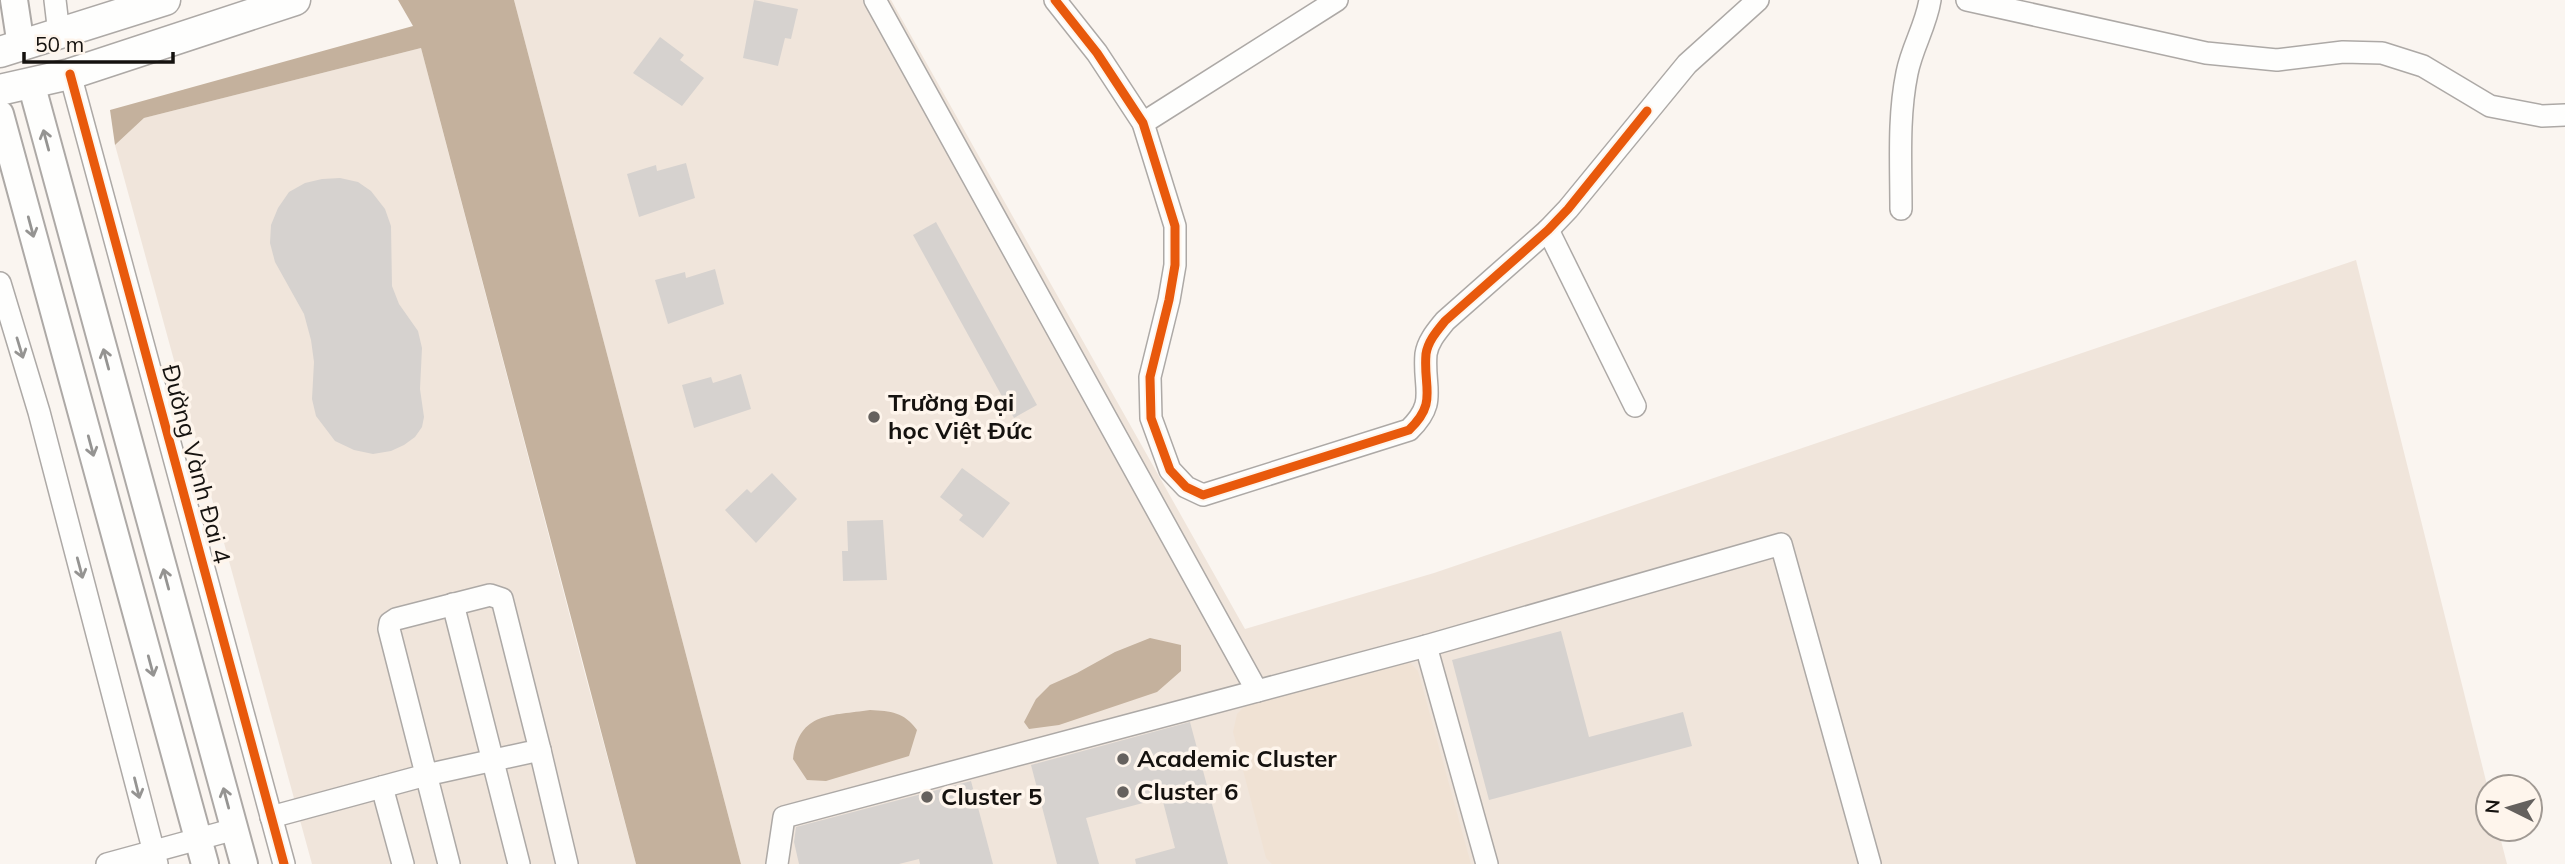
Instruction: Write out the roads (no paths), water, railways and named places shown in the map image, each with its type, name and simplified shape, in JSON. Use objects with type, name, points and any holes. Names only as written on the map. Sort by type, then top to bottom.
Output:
[{"type":"highway","points":[[31,83],[10,49],[165,0]]},
{"type":"highway","points":[[0,90],[70,74],[295,0]]},
{"type":"highway","points":[[59,34],[70,74]]},
{"type":"main road","points":[[10,49],[14,0]]},
{"type":"main road","points":[[31,83],[244,864]]},
{"type":"main road","points":[[0,114],[205,864]]},
{"type":"street","points":[[55,0],[59,34]]},
{"type":"street","points":[[1055,0],[1097,53],[1143,123],[1175,226],[1175,265],[1170,300],[1150,377],[1151,418],[1170,470],[1186,488],[1203,495],[1409,430],[1422,418],[1428,398],[1426,352],[1433,336],[1445,321],[1569,209],[1687,64],[1758,0]]},
{"type":"street","points":[[1143,123],[1337,0]]},
{"type":"street","points":[[1901,209],[1902,113],[1905,86],[1930,0]]},
{"type":"street","points":[[1967,0],[2206,53],[2277,60],[2343,52],[2382,53],[2423,66],[2490,106],[2542,116],[2565,115]]},
{"type":"street","points":[[875,4],[1257,691]]},
{"type":"street","name":"Đường Vành Đai 4","points":[[70,74],[284,864]]},
{"type":"street","points":[[1548,230],[1635,406]]},
{"type":"street","points":[[0,283],[39,412],[155,857]]},
{"type":"street","points":[[777,864],[785,817],[1426,646],[1781,544],[1870,864]]},
{"type":"street","points":[[449,864],[389,629],[390,623],[396,619],[490,595],[502,598],[567,864]]},
{"type":"street","points":[[453,604],[519,864]]},
{"type":"street","points":[[1426,646],[1487,864]]},
{"type":"street","points":[[271,817],[426,775],[540,750]]},
{"type":"street","points":[[383,787],[403,864]]},
{"type":"street","points":[[107,864],[155,857],[198,838],[234,829]]},
{"type":"place","name":"Trường Đại học Việt Đức","points":[[874,417]]},
{"type":"place","name":"Academic Cluster","points":[[1123,759]]},
{"type":"place","name":"Cluster 6","points":[[1123,792]]},
{"type":"place","name":"Cluster 5","points":[[927,797]]}]
